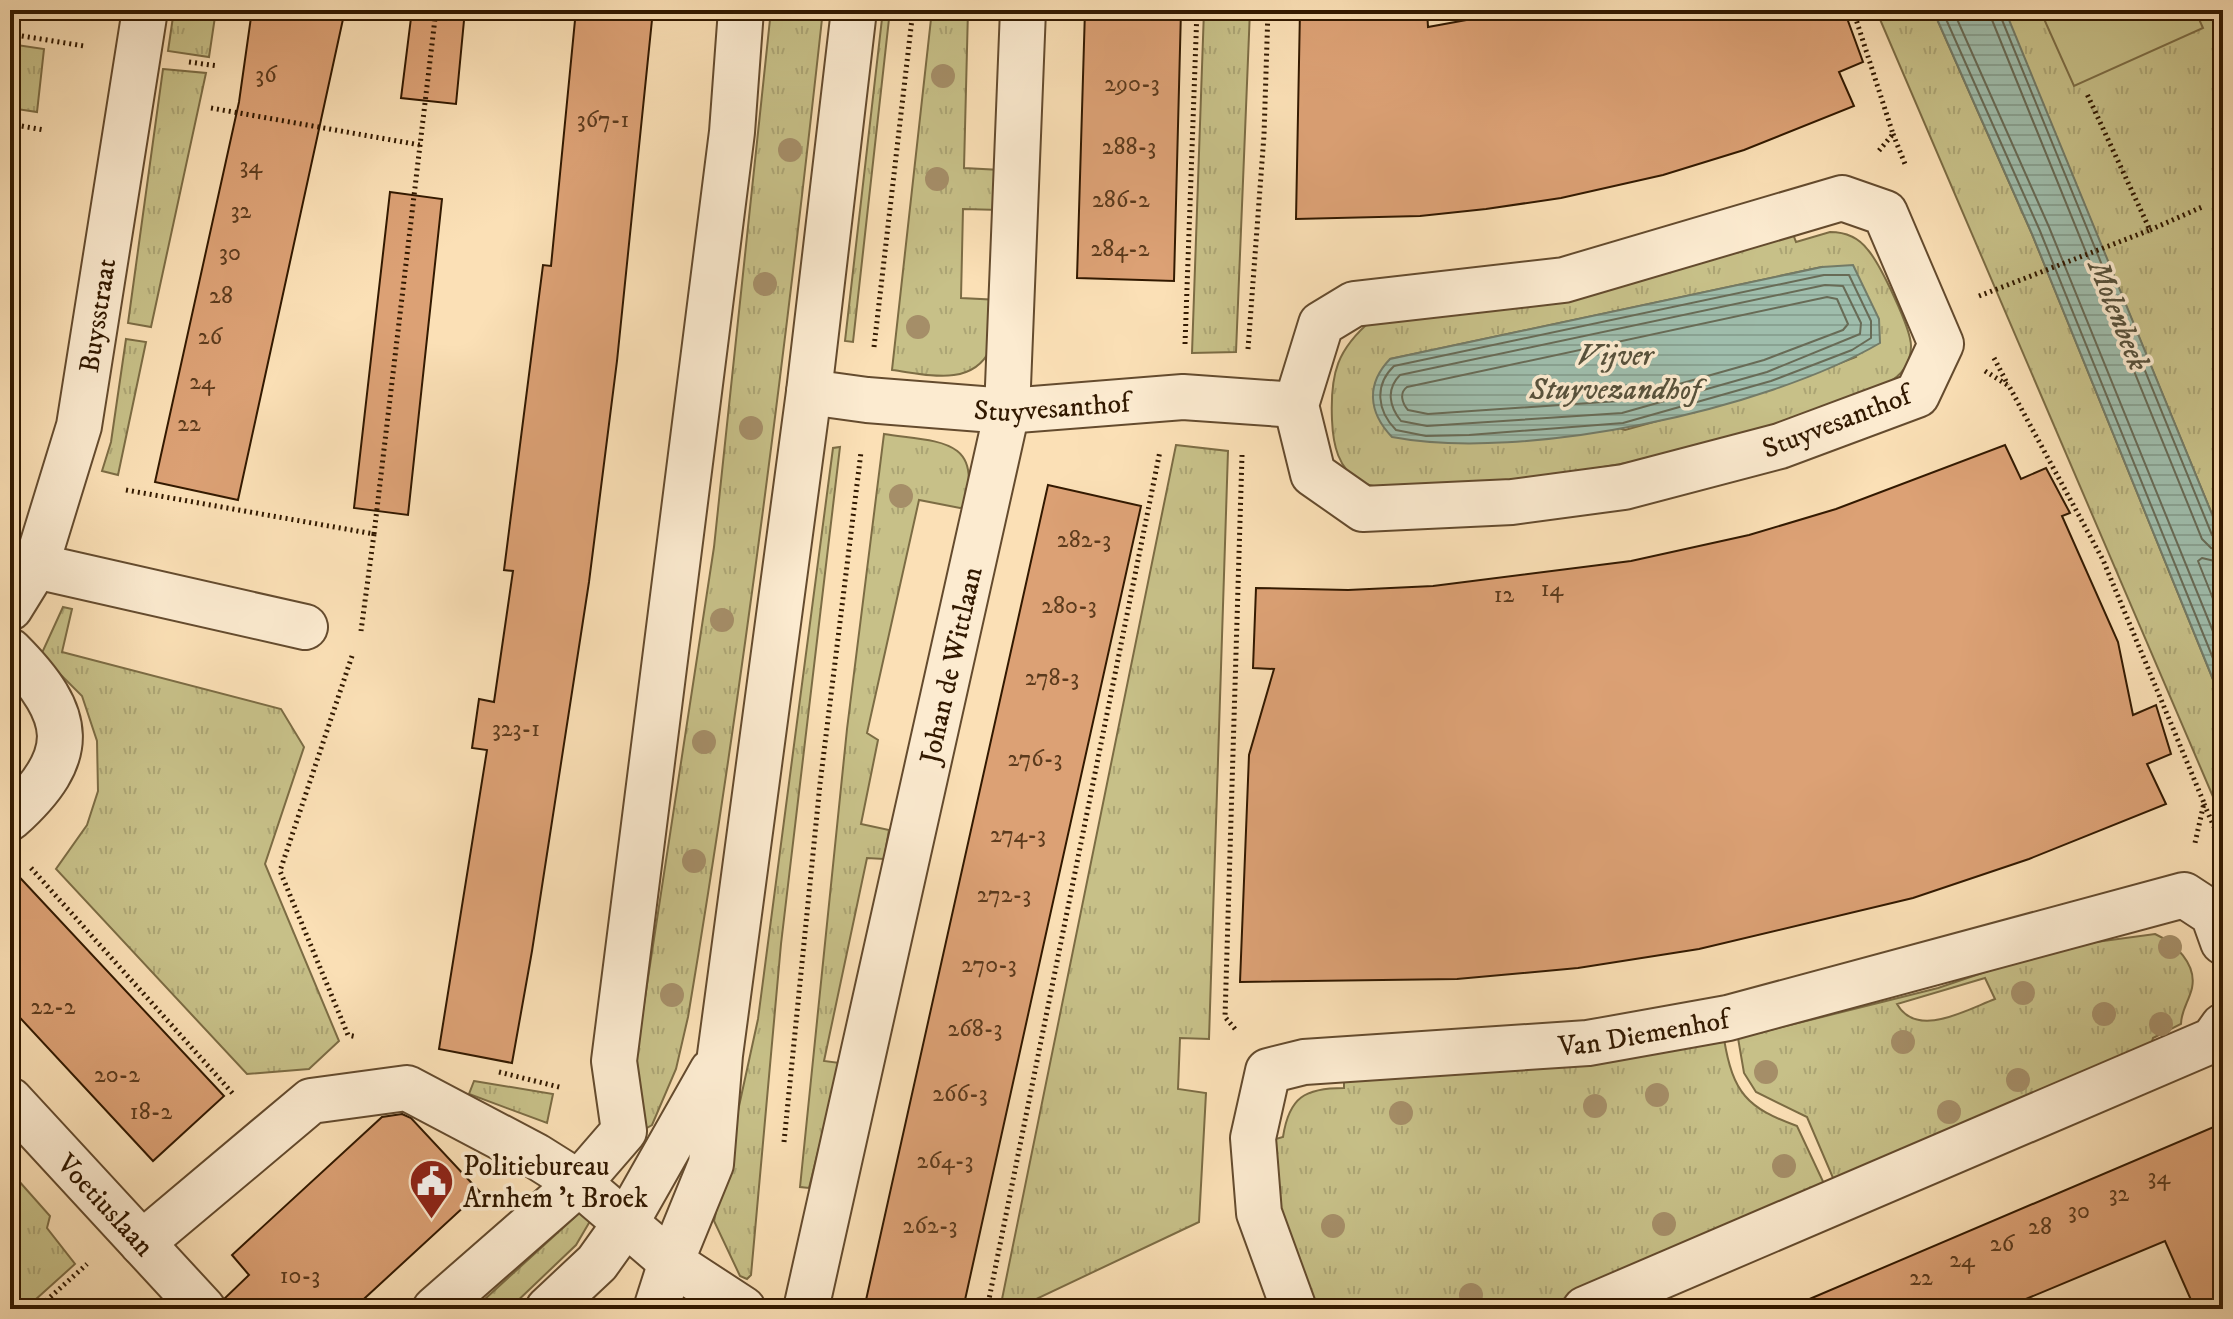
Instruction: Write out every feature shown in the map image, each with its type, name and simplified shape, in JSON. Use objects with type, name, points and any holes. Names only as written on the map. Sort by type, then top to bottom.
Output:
[{"type":"street","name":"Buysstraat","points":[[10,608],[36,566],[79,426],[145,10]]},
{"type":"street","points":[[435,1309],[579,1183],[624,1131],[614,1061],[732,132],[741,10]]},
{"type":"street","points":[[656,1309],[671,1262],[711,1164],[720,1055],[809,392],[854,10]]},
{"type":"street","name":"Johan de Wittlaan","points":[[806,1309],[1007,411],[1023,10]]},
{"type":"street","points":[[1296,405],[1321,324],[1354,304],[1564,280],[1842,198],[1885,213],[1941,344]]},
{"type":"street","name":"Stuyvesanthof","points":[[809,392],[867,400],[1007,411],[1177,398],[1244,399],[1296,405],[1313,474],[1363,509],[1512,502],[1624,487],[1780,446],[1917,395],[1941,344]]},
{"type":"street","points":[[36,566],[305,627]]},
{"type":"street","points":[[10,651],[33,674],[60,720],[61,743],[50,775],[15,837]]},
{"type":"street","points":[[2184,895],[2213,914],[2223,942]]},
{"type":"street","name":"Van Diemenhof","points":[[1268,1071],[1304,1062],[1588,1043],[1728,1018],[2184,895]]},
{"type":"street","points":[[1585,1309],[2213,1040],[2223,1026]]},
{"type":"street","points":[[548,1309],[597,1263],[627,1221],[720,1055]]},
{"type":"street","points":[[1268,1071],[1253,1138],[1259,1213],[1294,1309]]},
{"type":"street","points":[[134,1236],[311,1101],[407,1088],[536,1156],[579,1183],[627,1221],[671,1262],[743,1309]]},
{"type":"street","name":"Voetiuslaan","points":[[10,1100],[203,1309]]},
{"type":"path","points":[[360,634],[365,620],[436,10]]},
{"type":"path","points":[[783,1152],[820,784],[913,10]]},
{"type":"path","points":[[987,1309],[1177,398],[1197,10]]},
{"type":"path","points":[[1268,10],[1264,135],[1244,399],[1225,1017],[1268,1071]]},
{"type":"path","points":[[1842,198],[1893,134],[1853,10]]},
{"type":"path","points":[[2087,94],[2150,230]]},
{"type":"path","points":[[211,108],[420,145]]},
{"type":"path","points":[[10,124],[44,130]]},
{"type":"path","points":[[1976,297],[2202,207]]},
{"type":"path","points":[[1941,344],[2009,386],[2053,462],[2103,560],[2223,847]]},
{"type":"path","points":[[126,490],[374,534]]},
{"type":"path","points":[[355,649],[280,871],[348,1035],[362,1038]]},
{"type":"path","points":[[2184,895],[2204,803]]},
{"type":"path","points":[[15,837],[270,1135]]},
{"type":"path","points":[[496,1072],[620,1102]]},
{"type":"path","points":[[37,1309],[134,1236]]},
{"type":"green space","points":[[174,10],[216,10],[209,57],[168,51]]},
{"type":"green space","points":[[771,10],[823,10],[763,515],[708,892],[688,1017],[676,1069],[652,1125],[645,1129],[633,1076],[714,547]]},
{"type":"green space","points":[[883,10],[890,10],[853,342],[845,341]]},
{"type":"green space","points":[[932,10],[968,10],[964,168],[1001,170],[1000,210],[963,209],[961,298],[1000,300],[994,338],[982,362],[971,370],[946,376],[892,370]]},
{"type":"green space","points":[[1204,10],[1250,10],[1236,352],[1192,353]]},
{"type":"green space","points":[[1876,10],[1933,10],[2032,234],[2223,704],[2223,820]]},
{"type":"green space","points":[[2004,10],[2215,10],[2223,23],[2223,541]]},
{"type":"green space","points":[[2040,10],[2195,10],[2203,28],[2074,86]]},
{"type":"green space","points":[[10,44],[44,49],[37,112],[10,108]]},
{"type":"green space","points":[[163,69],[206,73],[151,327],[128,323]]},
{"type":"green space","points":[[1830,232],[1841,233],[1860,242],[1873,257],[1901,311],[1910,337],[1911,352],[1907,364],[1891,381],[1761,431],[1613,466],[1538,477],[1440,487],[1382,487],[1353,477],[1338,456],[1332,420],[1332,389],[1338,363],[1351,341],[1373,319],[1793,234],[1796,242]],"holes":[[[1822,267],[1856,357],[1773,389],[1625,430],[1390,359]]]},
{"type":"green space","points":[[126,339],[146,342],[118,475],[102,471],[111,442]]},
{"type":"green space","points":[[884,434],[938,442],[951,447],[962,455],[968,467],[969,484],[964,507],[919,500],[867,733],[878,740],[861,824],[889,830],[884,859],[867,858],[824,1061],[840,1063],[809,1188],[800,1187],[847,729]]},
{"type":"green space","points":[[1176,445],[1228,451],[1209,1039],[1180,1038],[1178,1089],[1206,1093],[1199,1222],[1015,1309],[1000,1309]]},
{"type":"green space","points":[[840,447],[781,944],[751,1275],[747,1279],[740,1276],[714,1221],[758,1019],[833,448]]},
{"type":"green space","points":[[63,607],[72,609],[62,652],[281,709],[304,747],[265,864],[339,1041],[309,1069],[247,1074],[56,869],[87,825],[98,791],[97,741],[82,696],[41,655]]},
{"type":"green space","points":[[2155,934],[2163,938],[2183,955],[2193,979],[2181,1024],[2153,1038],[2150,1049],[1836,1185],[1807,1117],[1756,1092],[1744,1073],[1738,1038],[1938,988],[2059,947]],"holes":[[[1985,978],[1995,999],[1957,1015],[1929,1021],[1917,1020],[1897,1004]]]},
{"type":"green space","points":[[1724,1039],[1738,1086],[1754,1105],[1797,1126],[1827,1190],[1539,1309],[1313,1309],[1277,1220],[1272,1140],[1283,1137],[1290,1112],[1301,1098],[1319,1090],[1344,1088],[1344,1080]]},
{"type":"green space","points":[[474,1081],[553,1094],[547,1123],[469,1094]]},
{"type":"green space","points":[[10,1171],[50,1216],[47,1228],[75,1264],[25,1309],[10,1309],[10,1244],[13,1240],[10,1236]]},
{"type":"green space","points":[[588,1205],[596,1211],[576,1245],[509,1309],[474,1309]]},
{"type":"water","name":"Molenbeek","points":[[1933,10],[2005,10],[2223,541],[2223,704],[2032,234]]},
{"type":"water","name":"Vijver Stuyvezandhof","points":[[1853,265],[1879,319],[1880,343],[1831,367],[1710,409],[1574,436],[1446,443],[1392,437],[1374,408],[1377,378],[1390,359],[1822,267]]},
{"type":"building","points":[[252,10],[345,10],[238,500],[155,482],[239,102]]},
{"type":"building","points":[[412,10],[465,10],[456,104],[401,98]]},
{"type":"building","points":[[576,10],[653,10],[617,361],[589,582],[512,1063],[439,1049],[487,750],[472,748],[479,699],[494,702],[513,571],[504,570],[543,265],[551,266]]},
{"type":"building","points":[[1085,10],[1181,10],[1174,281],[1077,278]]},
{"type":"building","points":[[1300,10],[1427,10],[1428,27],[1521,10],[1844,10],[1863,62],[1839,72],[1854,106],[1744,150],[1663,175],[1561,198],[1486,209],[1420,216],[1296,219]]},
{"type":"building","points":[[390,192],[442,199],[408,515],[354,508]]},
{"type":"building","points":[[2005,445],[2021,479],[2046,468],[2070,513],[2062,516],[2118,642],[2133,715],[2156,705],[2171,754],[2147,764],[2166,804],[2029,859],[1913,898],[1699,949],[1578,968],[1457,979],[1240,982],[1249,755],[1274,669],[1253,668],[1256,588],[1348,590],[1433,586],[1631,561],[1749,535],[1836,509]]},
{"type":"building","points":[[1048,485],[1141,506],[963,1309],[864,1309]]},
{"type":"building","points":[[10,867],[224,1096],[153,1161],[10,1007]]},
{"type":"building","points":[[402,1114],[411,1118],[480,1192],[353,1309],[227,1309],[225,1298],[249,1275],[232,1255],[382,1117]]},
{"type":"building","points":[[2223,1123],[2223,1309],[2195,1309],[2165,1241],[2002,1309],[1786,1309]]},
{"type":"place","name":"Politiebureau Arnhem 't Broek","points":[[432,1220]]}]
